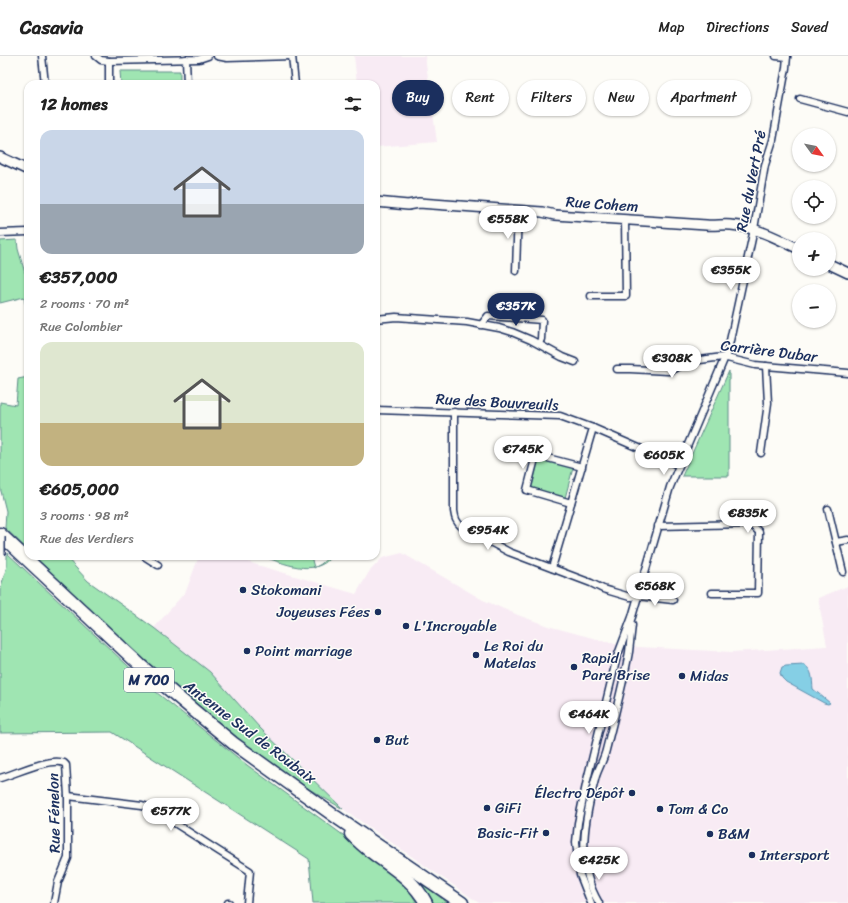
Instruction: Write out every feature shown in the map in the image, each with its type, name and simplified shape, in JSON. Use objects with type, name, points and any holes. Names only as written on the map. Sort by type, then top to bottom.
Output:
[{"type":"highway","name":"Antenne Sud de Roubaix","points":[[0,534],[24,556]]},
{"type":"highway","name":"Antenne Sud de Roubaix","points":[[0,541],[147,678],[182,708],[268,775],[453,903]]},
{"type":"highway","name":"Antenne Sud de Roubaix","points":[[28,560],[140,665],[233,742],[336,816],[462,903]]},
{"type":"highway","points":[[344,828],[406,878],[417,889],[426,903]]},
{"type":"highway","points":[[427,878],[466,903]]},
{"type":"street","points":[[42,56],[45,80]]},
{"type":"street","points":[[96,56],[101,60],[109,61],[199,59],[208,56]]},
{"type":"street","points":[[217,56],[227,58],[292,56],[295,80]]},
{"type":"street","points":[[776,56],[787,56]]},
{"type":"street","name":"Rue du Vert Pré","points":[[635,608],[670,487],[678,465],[726,357],[754,229],[765,165],[773,140],[787,56]]},
{"type":"street","points":[[186,59],[187,80]]},
{"type":"street","points":[[109,61],[109,80]]},
{"type":"street","points":[[800,100],[848,112]]},
{"type":"street","points":[[0,157],[24,168]]},
{"type":"street","name":"Rue Cohem","points":[[380,202],[408,204],[419,203],[518,210],[542,212],[555,215],[625,220],[731,225],[754,229],[792,246]]},
{"type":"street","points":[[516,271],[518,210]]},
{"type":"street","points":[[591,296],[626,296],[625,220]]},
{"type":"street","points":[[0,233],[24,232]]},
{"type":"street","points":[[836,267],[848,273]]},
{"type":"street","points":[[481,324],[488,316],[542,320],[541,339],[539,344]]},
{"type":"street","points":[[380,319],[396,317],[481,324],[512,332],[575,362]]},
{"type":"street","name":"Carrière Dubar","points":[[617,369],[668,371],[692,361],[726,357],[751,365],[848,373]]},
{"type":"street","points":[[761,453],[768,403],[766,366]]},
{"type":"street","name":"Rue des Bouvreuils","points":[[380,410],[553,415],[567,418],[593,428],[678,465]]},
{"type":"street","points":[[454,412],[454,517],[462,527],[509,552],[603,589],[630,597],[638,596],[673,600]]},
{"type":"street","points":[[552,568],[593,428]]},
{"type":"street","points":[[571,503],[526,490],[536,455],[582,467]]},
{"type":"street","points":[[828,509],[843,572]]},
{"type":"street","points":[[658,526],[747,524],[757,528],[759,532],[758,593],[712,593]]},
{"type":"street","points":[[0,537],[0,555]]},
{"type":"street","points":[[836,542],[848,540]]},
{"type":"street","points":[[150,560],[158,565]]},
{"type":"street","points":[[590,903],[582,882],[579,867],[576,842],[577,828],[617,657],[635,608]]},
{"type":"street","points":[[599,903],[590,884],[587,873],[584,834],[596,775],[605,754],[623,680],[635,608]]},
{"type":"street","name":"Rue Fénelon","points":[[0,778],[28,767],[61,761],[66,765],[68,796],[68,858],[58,882],[54,903]]},
{"type":"street","points":[[68,796],[142,805],[151,808],[250,871],[247,903]]},
{"type":"shaded area","points":[[354,56],[425,56],[428,80],[392,80],[392,116],[433,116],[437,142],[380,147],[380,80],[357,80]]},
{"type":"shaded area","points":[[402,553],[483,600],[518,615],[548,626],[615,644],[639,647],[732,652],[827,646],[818,598],[848,586],[848,903],[479,903],[343,809],[259,727],[210,672],[154,628],[186,591],[198,560],[244,560],[356,594],[369,572],[382,558]]},
{"type":"green space","points":[[120,71],[180,71],[180,80],[121,80]]},
{"type":"green space","points":[[17,240],[24,270],[24,297],[0,303],[0,241]]},
{"type":"green space","points":[[729,371],[729,476],[682,476]]},
{"type":"green space","points":[[24,378],[24,546],[5,528],[6,511],[0,487],[0,402],[16,405],[18,379]]},
{"type":"green space","points":[[541,459],[573,468],[565,498],[533,489],[530,485],[537,461]]},
{"type":"green space","points":[[7,553],[156,692],[247,765],[347,838],[405,884],[417,903],[313,903],[309,859],[112,732],[0,733],[0,590],[7,566]]},
{"type":"green space","points":[[38,560],[69,560],[88,581],[154,628],[210,672],[259,727],[343,809],[280,772],[192,703],[123,642]]},
{"type":"green space","points":[[272,560],[312,560],[314,567],[307,568],[288,565]]},
{"type":"green space","points":[[328,560],[325,563],[317,566]]},
{"type":"green space","points":[[422,884],[448,903],[432,903],[419,887]]},
{"type":"water","points":[[804,665],[811,672],[813,689],[830,703],[824,703],[786,682],[782,678],[780,673],[782,667]]},
{"type":"place","name":"Stokomani","points":[[243,590]]},
{"type":"place","name":"Joyeuses Fées","points":[[378,612]]},
{"type":"place","name":"L'Incroyable","points":[[406,626]]},
{"type":"place","name":"Point marriage","points":[[247,651]]},
{"type":"place","name":"Le Roi du Matelas","points":[[476,655]]},
{"type":"place","name":"Rapid Pare Brise","points":[[574,667]]},
{"type":"place","name":"Midas","points":[[682,676]]},
{"type":"place","name":"But","points":[[377,740]]},
{"type":"place","name":"Électro Dépôt","points":[[632,793]]},
{"type":"place","name":"GiFi","points":[[487,808]]},
{"type":"place","name":"Tom & Co","points":[[660,809]]},
{"type":"place","name":"Basic-Fit","points":[[546,833]]},
{"type":"place","name":"B&M","points":[[710,834]]},
{"type":"place","name":"Intersport","points":[[752,855]]}]
